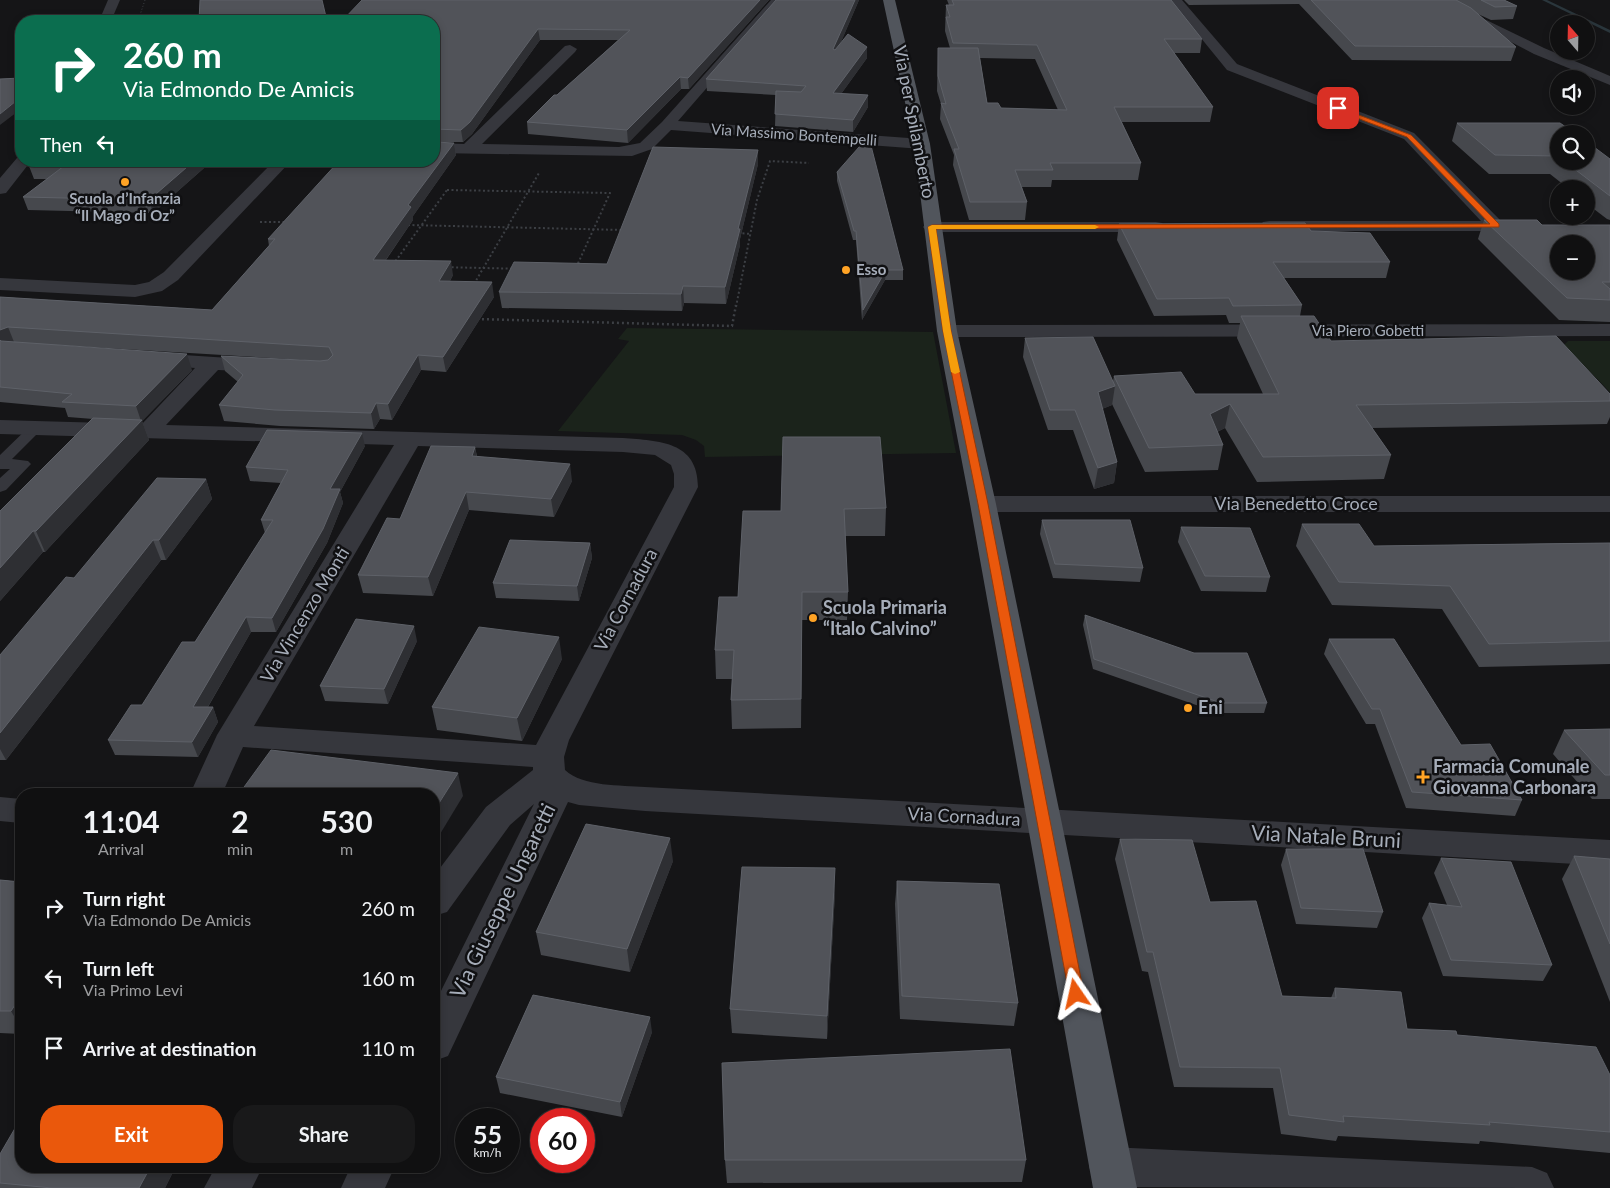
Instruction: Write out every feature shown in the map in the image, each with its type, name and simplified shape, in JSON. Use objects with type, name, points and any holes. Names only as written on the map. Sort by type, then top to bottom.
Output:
[{"type":"main road","name":"Via per Spilamberto","points":[[889,0],[922,144],[947,331],[983,504],[1113,1177]]},
{"type":"street","points":[[108,15],[114,0]]},
{"type":"street","points":[[440,148],[632,151],[646,146],[777,0]]},
{"type":"street","points":[[1176,0],[1232,67],[1409,136],[1496,226]]},
{"type":"street","points":[[1436,0],[1539,51],[1610,80]]},
{"type":"street","points":[[468,149],[570,49]]},
{"type":"street","name":"Via Massimo Bontempelli","points":[[666,125],[922,144]]},
{"type":"street","points":[[0,188],[18,167]]},
{"type":"street","points":[[0,284],[108,291],[147,290],[155,287],[171,276],[277,167]]},
{"type":"street","points":[[1249,226],[1534,226]]},
{"type":"street","points":[[932,227],[1170,227]]},
{"type":"street","points":[[1536,330],[1556,352]]},
{"type":"street","name":"Via Piero Gobetti","points":[[947,331],[1610,330]]},
{"type":"street","points":[[133,358],[277,367]]},
{"type":"street","points":[[147,432],[212,363]]},
{"type":"street","name":"Via Cornadura","points":[[0,427],[631,446],[663,450],[676,455],[684,464],[687,474],[686,487],[553,740],[552,772],[579,793],[1043,821]]},
{"type":"street","name":"Via Vincenzo Monti","points":[[209,788],[233,735],[410,439]]},
{"type":"street","name":"Via Benedetto Croce","points":[[983,504],[1610,504]]},
{"type":"street","points":[[233,735],[552,772]]},
{"type":"street","points":[[440,894],[498,816],[552,772]]},
{"type":"street","name":"Via Giuseppe Ungaretti","points":[[440,1030],[552,772]]},
{"type":"street","points":[[0,809],[15,810]]},
{"type":"street","name":"Via Natale Bruni","points":[[1043,821],[1610,853]]},
{"type":"street","points":[[226,1188],[237,1173]]},
{"type":"street","points":[[363,1188],[370,1173]]},
{"type":"street","points":[[1113,1177],[1532,1188]]},
{"type":"lane","points":[[0,464],[36,428]]},
{"type":"lane","points":[[0,464],[23,464],[0,487]]},
{"type":"path","points":[[140,15],[145,0]]},
{"type":"path","points":[[473,285],[552,151]]},
{"type":"path","points":[[473,319],[732,326],[758,200],[770,161],[809,163]]},
{"type":"path","points":[[447,190],[528,191],[610,193],[574,270],[392,266],[447,190]]},
{"type":"path","points":[[225,221],[293,222]]},
{"type":"path","points":[[401,225],[633,231]]},
{"type":"path","points":[[731,233],[751,234]]},
{"type":"shaded area","points":[[627,328],[933,332],[956,453],[705,457],[704,446],[696,440],[682,435],[558,431],[629,341],[618,339]]},
{"type":"shaded area","points":[[1568,341],[1610,341],[1610,392],[1564,345]]},
{"type":"building","points":[[200,0],[322,0],[326,15],[199,15]]},
{"type":"building","points":[[362,0],[760,0],[688,78],[680,77],[627,130],[527,122],[554,95],[557,95],[630,30],[538,29],[470,122],[461,130],[440,129],[440,15],[348,15]]},
{"type":"building","points":[[776,0],[855,0],[833,49],[835,50],[848,34],[867,47],[833,93],[868,95],[853,120],[775,114],[776,91],[801,92],[806,86],[706,79]]},
{"type":"building","points":[[952,0],[1171,0],[1202,39],[1164,39],[1213,107],[1114,107],[1141,163],[1050,163],[1053,170],[1015,170],[1027,202],[970,202],[954,149],[959,149],[941,103],[946,104],[938,76],[938,48],[978,48],[987,103],[998,103],[1001,108],[1067,110],[1037,45],[953,43],[946,17],[950,17],[946,5],[954,5]]},
{"type":"building","points":[[1311,0],[1456,0],[1471,8],[1516,47],[1355,46]]},
{"type":"building","points":[[1481,0],[1504,0],[1517,6],[1495,7]]},
{"type":"building","points":[[15,78],[15,102],[0,114],[0,79]]},
{"type":"building","points":[[1457,123],[1560,123],[1563,125],[1550,125],[1550,156],[1495,155]]},
{"type":"building","points":[[869,138],[903,270],[886,270],[863,310],[856,231],[854,231],[837,172]]},
{"type":"building","points":[[440,142],[454,143],[440,162]]},
{"type":"building","points":[[653,147],[758,150],[725,287],[683,286],[681,294],[499,292],[514,262],[607,264]]},
{"type":"building","points":[[1595,148],[1610,159],[1610,196],[1595,185],[1595,180],[1589,180],[1576,170],[1595,170]]},
{"type":"building","points":[[63,167],[187,167],[149,200],[23,197]]},
{"type":"building","points":[[334,167],[436,167],[408,205],[411,207],[373,260],[451,261],[439,281],[492,282],[443,357],[418,355],[388,404],[376,403],[371,413],[275,410],[219,405],[243,375],[221,356],[320,361],[328,360],[333,355],[329,347],[8,327],[0,330],[0,297],[212,310],[275,239],[268,239]]},
{"type":"building","points":[[1484,220],[1537,220],[1542,225],[1610,225],[1610,282],[1602,282],[1610,289],[1610,300],[1567,298]]},
{"type":"building","points":[[1305,223],[1311,231],[1370,233],[1390,262],[1273,262],[1302,305],[1233,306],[1229,298],[1157,299],[1119,224]]},
{"type":"building","points":[[1241,316],[1314,316],[1331,341],[1556,336],[1610,394],[1610,401],[1356,405],[1391,455],[1263,457],[1230,404],[1210,414],[1223,445],[1149,448],[1114,376],[1181,372],[1195,394],[1279,394]]},
{"type":"building","points":[[1093,337],[1115,386],[1098,392],[1117,462],[1098,468],[1075,410],[1050,410],[1025,338]]},
{"type":"building","points":[[0,340],[187,354],[136,406],[62,402],[72,394],[0,387]]},
{"type":"building","points":[[93,418],[142,420],[36,531],[33,531],[0,568],[0,511]]},
{"type":"building","points":[[267,430],[362,433],[330,489],[340,489],[323,529],[272,618],[246,617],[193,707],[213,707],[192,742],[108,740],[131,705],[142,705],[182,642],[195,642],[273,520],[261,520],[288,470],[246,467]]},
{"type":"building","points":[[783,437],[880,437],[886,508],[844,509],[848,592],[802,592],[801,699],[731,700],[734,650],[715,650],[719,597],[738,597],[743,511],[781,511]]},
{"type":"building","points":[[431,446],[475,447],[472,456],[570,464],[551,499],[466,492],[428,577],[358,575],[387,518],[400,519]]},
{"type":"building","points":[[157,478],[206,479],[159,540],[153,540],[0,733],[0,655],[66,577],[74,578]]},
{"type":"building","points":[[1042,520],[1130,520],[1143,568],[1055,564]]},
{"type":"building","points":[[1302,524],[1359,524],[1374,546],[1610,543],[1610,641],[1489,644],[1450,586],[1339,582]]},
{"type":"building","points":[[1181,527],[1250,528],[1270,577],[1205,576]]},
{"type":"building","points":[[510,540],[590,543],[577,586],[493,583]]},
{"type":"building","points":[[1085,615],[1194,653],[1247,653],[1267,703],[1221,703],[1094,659]]},
{"type":"building","points":[[356,619],[414,626],[384,689],[320,686]]},
{"type":"building","points":[[479,627],[559,637],[517,718],[432,707]]},
{"type":"building","points":[[1329,639],[1394,639],[1461,745],[1490,744],[1522,800],[1412,792],[1380,709],[1372,709]]},
{"type":"building","points":[[1610,729],[1610,775],[1605,775],[1564,730]]},
{"type":"building","points":[[271,750],[458,773],[440,802],[440,788],[243,788]]},
{"type":"building","points":[[586,824],[670,838],[627,949],[536,932]]},
{"type":"building","points":[[1120,839],[1192,840],[1210,902],[1256,901],[1282,996],[1336,998],[1335,988],[1401,992],[1407,1029],[1456,1031],[1457,1035],[1596,1047],[1610,1075],[1610,1132],[1489,1122],[1490,1125],[1343,1116],[1344,1122],[1289,1115],[1280,1068],[1180,1067],[1153,952],[1147,952]]},
{"type":"building","points":[[1286,849],[1363,849],[1383,912],[1301,908]]},
{"type":"building","points":[[1574,856],[1610,859],[1610,944]]},
{"type":"building","points":[[1441,858],[1511,862],[1552,965],[1451,960],[1429,903],[1462,907]]},
{"type":"building","points":[[742,867],[835,868],[827,1016],[730,1009]]},
{"type":"building","points":[[0,880],[15,881],[15,1005],[11,1011],[0,1011]]},
{"type":"building","points":[[897,881],[999,884],[1018,1003],[902,996]]},
{"type":"building","points":[[533,995],[650,1017],[620,1102],[496,1077]]},
{"type":"building","points":[[1010,1049],[1026,1160],[725,1160],[722,1063]]},
{"type":"building","points":[[15,1128],[15,1173],[147,1173],[139,1188],[52,1188],[0,1183],[0,1154]]},
{"type":"waterway","points":[[1544,0],[1610,32]]},
{"type":"slow traffic","points":[[955,372],[932,227],[1095,227]]},
{"type":"place","name":"Scuola d’Infanzia “Il Mago di Oz”","points":[[125,182]]},
{"type":"place","name":"Esso","points":[[846,270]]},
{"type":"place","name":"Scuola Primaria “Italo Calvino”","points":[[813,618]]},
{"type":"place","name":"Eni","points":[[1188,708]]},
{"type":"place","name":"Farmacia Comunale Giovanna Carbonara","points":[[1423,777]]},
{"type":"route","points":[[1076,994],[983,504],[947,331],[932,227],[1496,226],[1409,136],[1338,108]]}]
